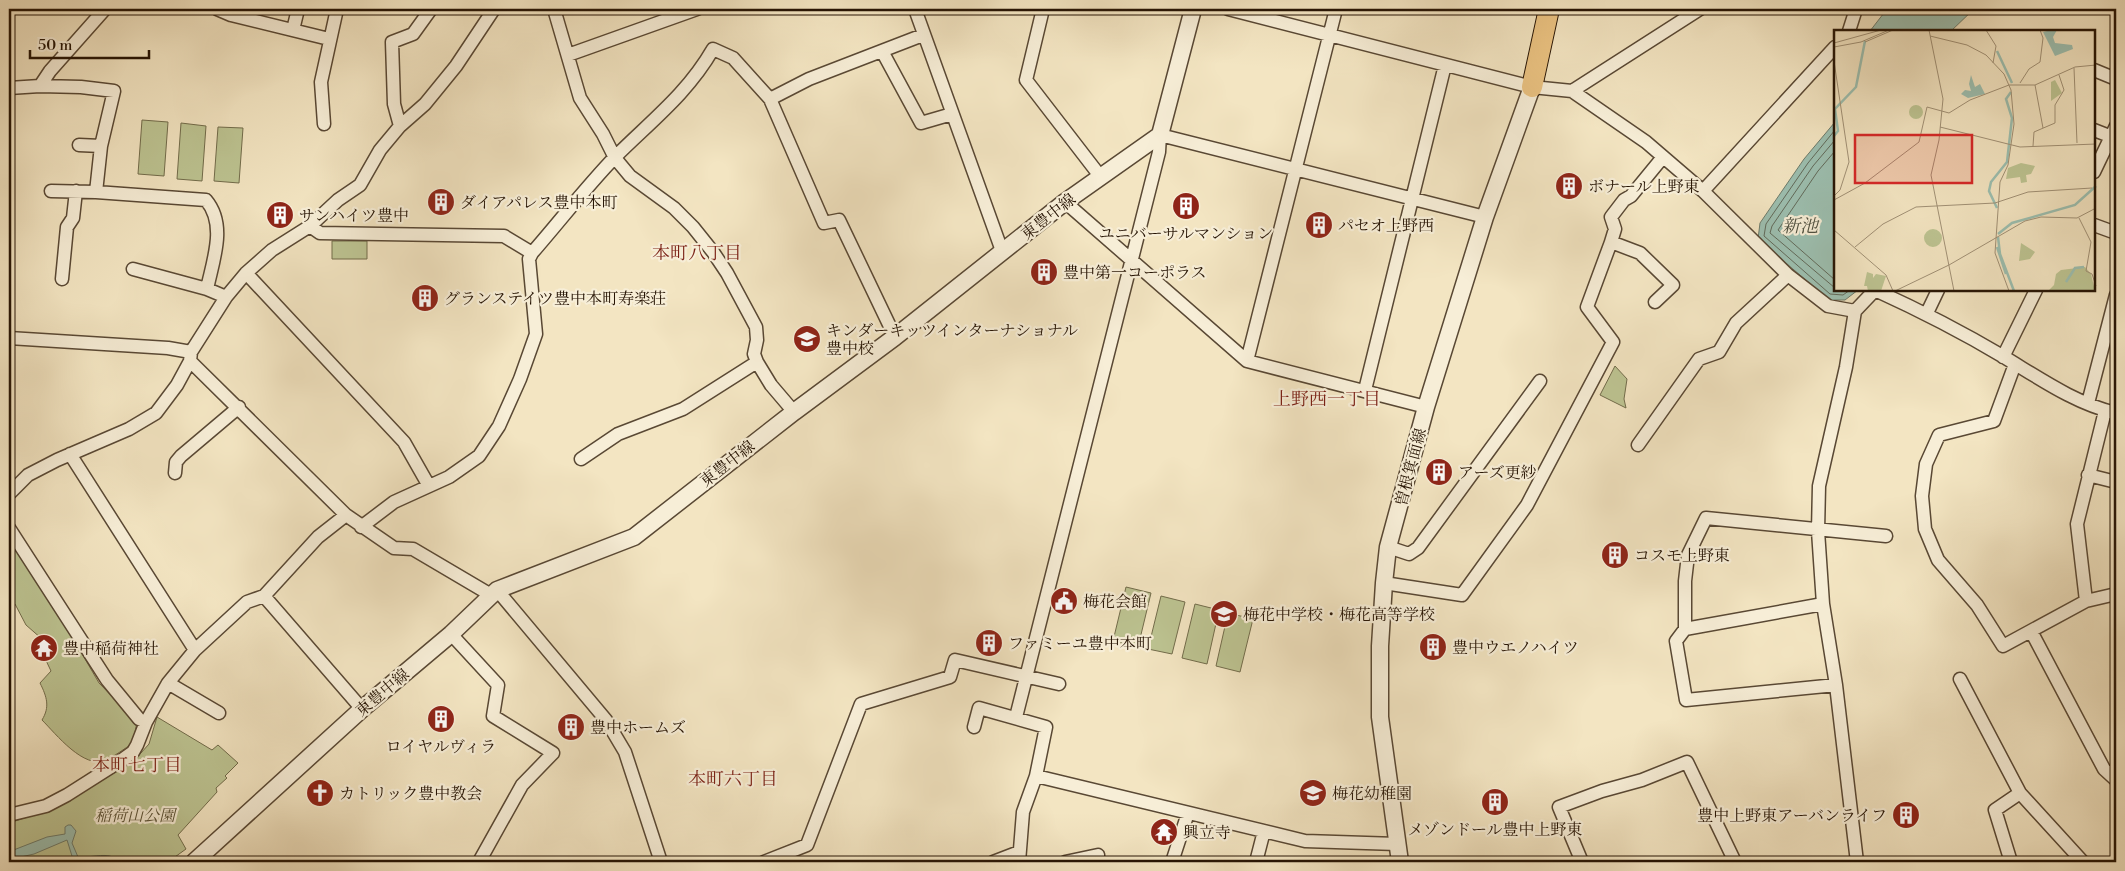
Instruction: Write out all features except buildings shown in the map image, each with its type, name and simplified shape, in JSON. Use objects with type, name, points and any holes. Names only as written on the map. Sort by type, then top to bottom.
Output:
[{"type":"main road","points":[[1532,87],[1549,9]]},
{"type":"street","points":[[40,86],[50,71],[105,9]]},
{"type":"street","points":[[217,9],[231,15],[329,39]]},
{"type":"street","points":[[293,30],[298,9]]},
{"type":"street","points":[[324,124],[321,82],[336,9]]},
{"type":"street","points":[[400,126],[394,104],[392,42],[413,34],[431,9]]},
{"type":"street","points":[[9,494],[28,475],[70,454],[129,429],[156,413],[177,385],[190,356],[226,297],[246,273],[272,250],[310,226],[338,200],[360,185],[380,150],[400,126],[425,104],[456,66],[494,9]]},
{"type":"street","points":[[554,9],[580,98],[603,134],[614,158],[630,176],[674,208],[693,227],[713,252],[727,272],[756,326],[757,340],[754,354],[756,362],[794,412]]},
{"type":"street","points":[[568,55],[697,9]]},
{"type":"street","points":[[915,9],[1002,251]]},
{"type":"street","points":[[1042,9],[1026,80],[1100,176]]},
{"type":"street","points":[[1016,718],[1159,152],[1160,134],[1192,9]]},
{"type":"street","points":[[1228,9],[1532,87],[1572,91],[1646,142],[1703,191],[1788,275],[1828,306],[1855,310]]},
{"type":"street","points":[[1247,362],[1336,9]]},
{"type":"street","points":[[1572,91],[1700,9]]},
{"type":"street","points":[[1849,30],[1856,9]]},
{"type":"street","points":[[770,99],[809,79],[923,35]]},
{"type":"street","points":[[1703,191],[1834,48]]},
{"type":"street","points":[[361,527],[394,502],[449,477],[479,456],[499,426],[536,334],[529,259],[532,253],[614,158],[677,98],[700,72],[713,49],[733,58],[770,99],[824,224],[839,220],[896,337]]},
{"type":"street","points":[[882,51],[921,123],[952,114]]},
{"type":"street","points":[[1365,390],[1445,65]]},
{"type":"street","points":[[2095,70],[2116,79]]},
{"type":"street","points":[[9,88],[40,86],[81,87],[114,91],[101,146],[96,192]]},
{"type":"street","name":"曽根箕面線","points":[[1400,862],[1380,717],[1380,646],[1388,547],[1426,407],[1486,217],[1532,87]]},
{"type":"street","points":[[2095,130],[2115,129],[2095,170]]},
{"type":"street","points":[[1160,134],[1486,217]]},
{"type":"street","name":"東豊中線","points":[[194,862],[362,708],[451,634],[494,592],[634,537],[794,412],[896,337],[1065,202],[1160,134]]},
{"type":"street","points":[[79,145],[101,146]]},
{"type":"street","points":[[1384,583],[1462,595],[1527,505],[1613,342],[1587,307],[1615,229],[1611,217],[1663,157]]},
{"type":"street","points":[[51,191],[96,192],[206,200],[213,208],[219,234],[207,289]]},
{"type":"street","points":[[62,279],[67,227],[73,218],[76,191]]},
{"type":"street","points":[[1065,202],[1247,362],[1365,390],[1426,407]]},
{"type":"street","points":[[2095,225],[2116,233]]},
{"type":"street","points":[[310,226],[320,233],[504,236],[532,253]]},
{"type":"street","points":[[1611,242],[1640,253],[1673,285],[1655,302]]},
{"type":"street","points":[[133,269],[207,289],[226,297]]},
{"type":"street","points":[[246,273],[404,442],[430,486]]},
{"type":"street","points":[[1638,445],[1699,359],[1719,352],[1736,323],[1788,275]]},
{"type":"street","points":[[1857,862],[1836,685],[1823,604],[1818,531],[1818,486],[1846,367],[1855,310],[1874,291]]},
{"type":"street","points":[[1877,291],[1927,313],[2060,390],[2111,412],[2088,475],[2077,524],[2086,601]]},
{"type":"street","points":[[1927,313],[1938,291]]},
{"type":"street","points":[[2003,357],[2036,291]]},
{"type":"street","points":[[2088,403],[2116,295]]},
{"type":"street","points":[[9,338],[168,348],[190,356],[346,515],[361,527],[394,548],[413,549],[494,592],[606,720],[625,752],[661,862]]},
{"type":"street","points":[[581,458],[618,434],[683,410],[756,362]]},
{"type":"street","points":[[2015,364],[1994,421],[1939,435],[1926,464],[1922,496],[1925,529],[1938,560],[1976,605],[2003,646],[2086,601],[2116,594]]},
{"type":"street","points":[[1388,547],[1410,554],[1418,548],[1540,381]]},
{"type":"street","points":[[175,473],[176,462],[181,456],[239,407]]},
{"type":"street","points":[[70,454],[195,650]]},
{"type":"street","points":[[2088,475],[2116,482]]},
{"type":"street","points":[[9,815],[46,806],[119,762],[138,745],[146,722],[168,683],[195,650],[247,602],[264,596],[318,537],[346,515]]},
{"type":"street","points":[[1836,685],[1686,700],[1676,641],[1686,629],[1688,555],[1706,518],[1818,531],[1886,536]]},
{"type":"street","points":[[9,528],[107,680],[139,718],[146,722]]},
{"type":"street","points":[[264,596],[362,708]]},
{"type":"street","points":[[1686,629],[1823,604]]},
{"type":"street","points":[[2031,631],[2104,769],[2116,780]]},
{"type":"street","points":[[451,634],[498,685],[493,716],[553,753],[522,785],[479,862]]},
{"type":"street","points":[[764,862],[807,846],[861,704],[950,676],[955,660],[1059,684]]},
{"type":"street","points":[[1960,679],[2020,793],[2083,862]]},
{"type":"street","points":[[168,683],[219,713]]},
{"type":"street","points":[[974,727],[979,708],[1046,727],[1036,776],[1023,812],[1019,857],[993,862]]},
{"type":"street","points":[[1582,862],[1559,807],[1602,791],[1642,780],[1687,762],[1735,862]]},
{"type":"street","points":[[1036,776],[1305,841],[1397,844]]},
{"type":"street","points":[[2011,862],[1995,810],[2020,793]]},
{"type":"street","points":[[1172,862],[1188,813]]},
{"type":"street","points":[[1256,862],[1264,831]]},
{"type":"street","points":[[1065,862],[1098,856],[1098,862]]},
{"type":"green space","points":[[142,120],[168,122],[164,176],[138,174]]},
{"type":"green space","points":[[181,123],[206,126],[202,181],[177,179]]},
{"type":"green space","points":[[218,127],[243,128],[239,183],[214,181]]},
{"type":"green space","points":[[332,241],[367,241],[367,259],[332,259]]},
{"type":"green space","points":[[1615,366],[1627,379],[1624,399],[1626,408],[1600,395]]},
{"type":"green space","points":[[9,538],[59,614],[99,683],[137,722],[133,743],[106,760],[98,762],[80,755],[71,749],[42,720],[47,702],[40,683],[51,671],[41,650],[42,639],[26,625],[15,604],[9,605]]},
{"type":"green space","points":[[1126,587],[1151,593],[1138,647],[1113,641]]},
{"type":"green space","points":[[1161,596],[1185,602],[1172,654],[1148,649]]},
{"type":"green space","points":[[1195,604],[1219,610],[1207,664],[1182,658]]},
{"type":"green space","points":[[1228,613],[1253,619],[1240,672],[1216,666]]},
{"type":"green space","name":"稲荷山公園","points":[[157,717],[212,750],[218,745],[238,763],[225,776],[227,778],[216,788],[217,792],[178,835],[186,849],[168,862],[9,862],[9,823],[43,812],[132,763],[149,744]]},
{"type":"water","points":[[1887,9],[1974,9],[1952,30],[1871,30]]},
{"type":"water","name":"新池","points":[[1834,123],[1834,291],[1857,291],[1845,300],[1829,300],[1758,239],[1760,223],[1804,159]]},
{"type":"water","points":[[71,825],[76,831],[72,843],[78,857],[109,856],[113,857],[116,862],[78,862],[72,856],[67,840],[34,854],[12,859],[9,862],[9,853],[11,851],[47,837],[65,834],[65,827]]},
{"type":"place","name":"ボナール上野東","points":[[1569,186]]},
{"type":"place","name":"ダイアパレス豊中本町","points":[[441,202]]},
{"type":"place","name":"ユニバーサルマンション","points":[[1186,206]]},
{"type":"place","name":"サンハイツ豊中","points":[[280,215]]},
{"type":"place","name":"パセオ上野西","points":[[1319,225]]},
{"type":"place","name":"豊中第一コーポラス","points":[[1044,272]]},
{"type":"place","name":"グランステイツ豊中本町寿楽荘","points":[[425,298]]},
{"type":"place","name":"キンダーキッツインターナショナル 豊中校","points":[[807,339]]},
{"type":"place","name":"アーズ更紗","points":[[1439,472]]},
{"type":"place","name":"コスモ上野東","points":[[1615,555]]},
{"type":"place","name":"梅花会館","points":[[1064,601]]},
{"type":"place","name":"梅花中学校・梅花高等学校","points":[[1224,614]]},
{"type":"place","name":"ファミーユ豊中本町","points":[[989,643]]},
{"type":"place","name":"豊中ウエノハイツ","points":[[1433,647]]},
{"type":"place","name":"豊中稲荷神社","points":[[44,648]]},
{"type":"place","name":"ロイヤルヴィラ","points":[[441,719]]},
{"type":"place","name":"豊中ホームズ","points":[[571,727]]},
{"type":"place","name":"カトリック豊中教会","points":[[320,793]]},
{"type":"place","name":"梅花幼稚園","points":[[1313,793]]},
{"type":"place","name":"メゾンドール豊中上野東","points":[[1495,802]]},
{"type":"place","name":"豊中上野東アーバンライフ","points":[[1906,815]]},
{"type":"place","name":"興立寺","points":[[1164,832]]},
{"type":"district","name":"本町八丁目","points":[[697,253]]},
{"type":"district","name":"上野西一丁目","points":[[1327,399]]},
{"type":"district","name":"本町七丁目","points":[[137,765]]},
{"type":"district","name":"本町六丁目","points":[[733,779]]}]
